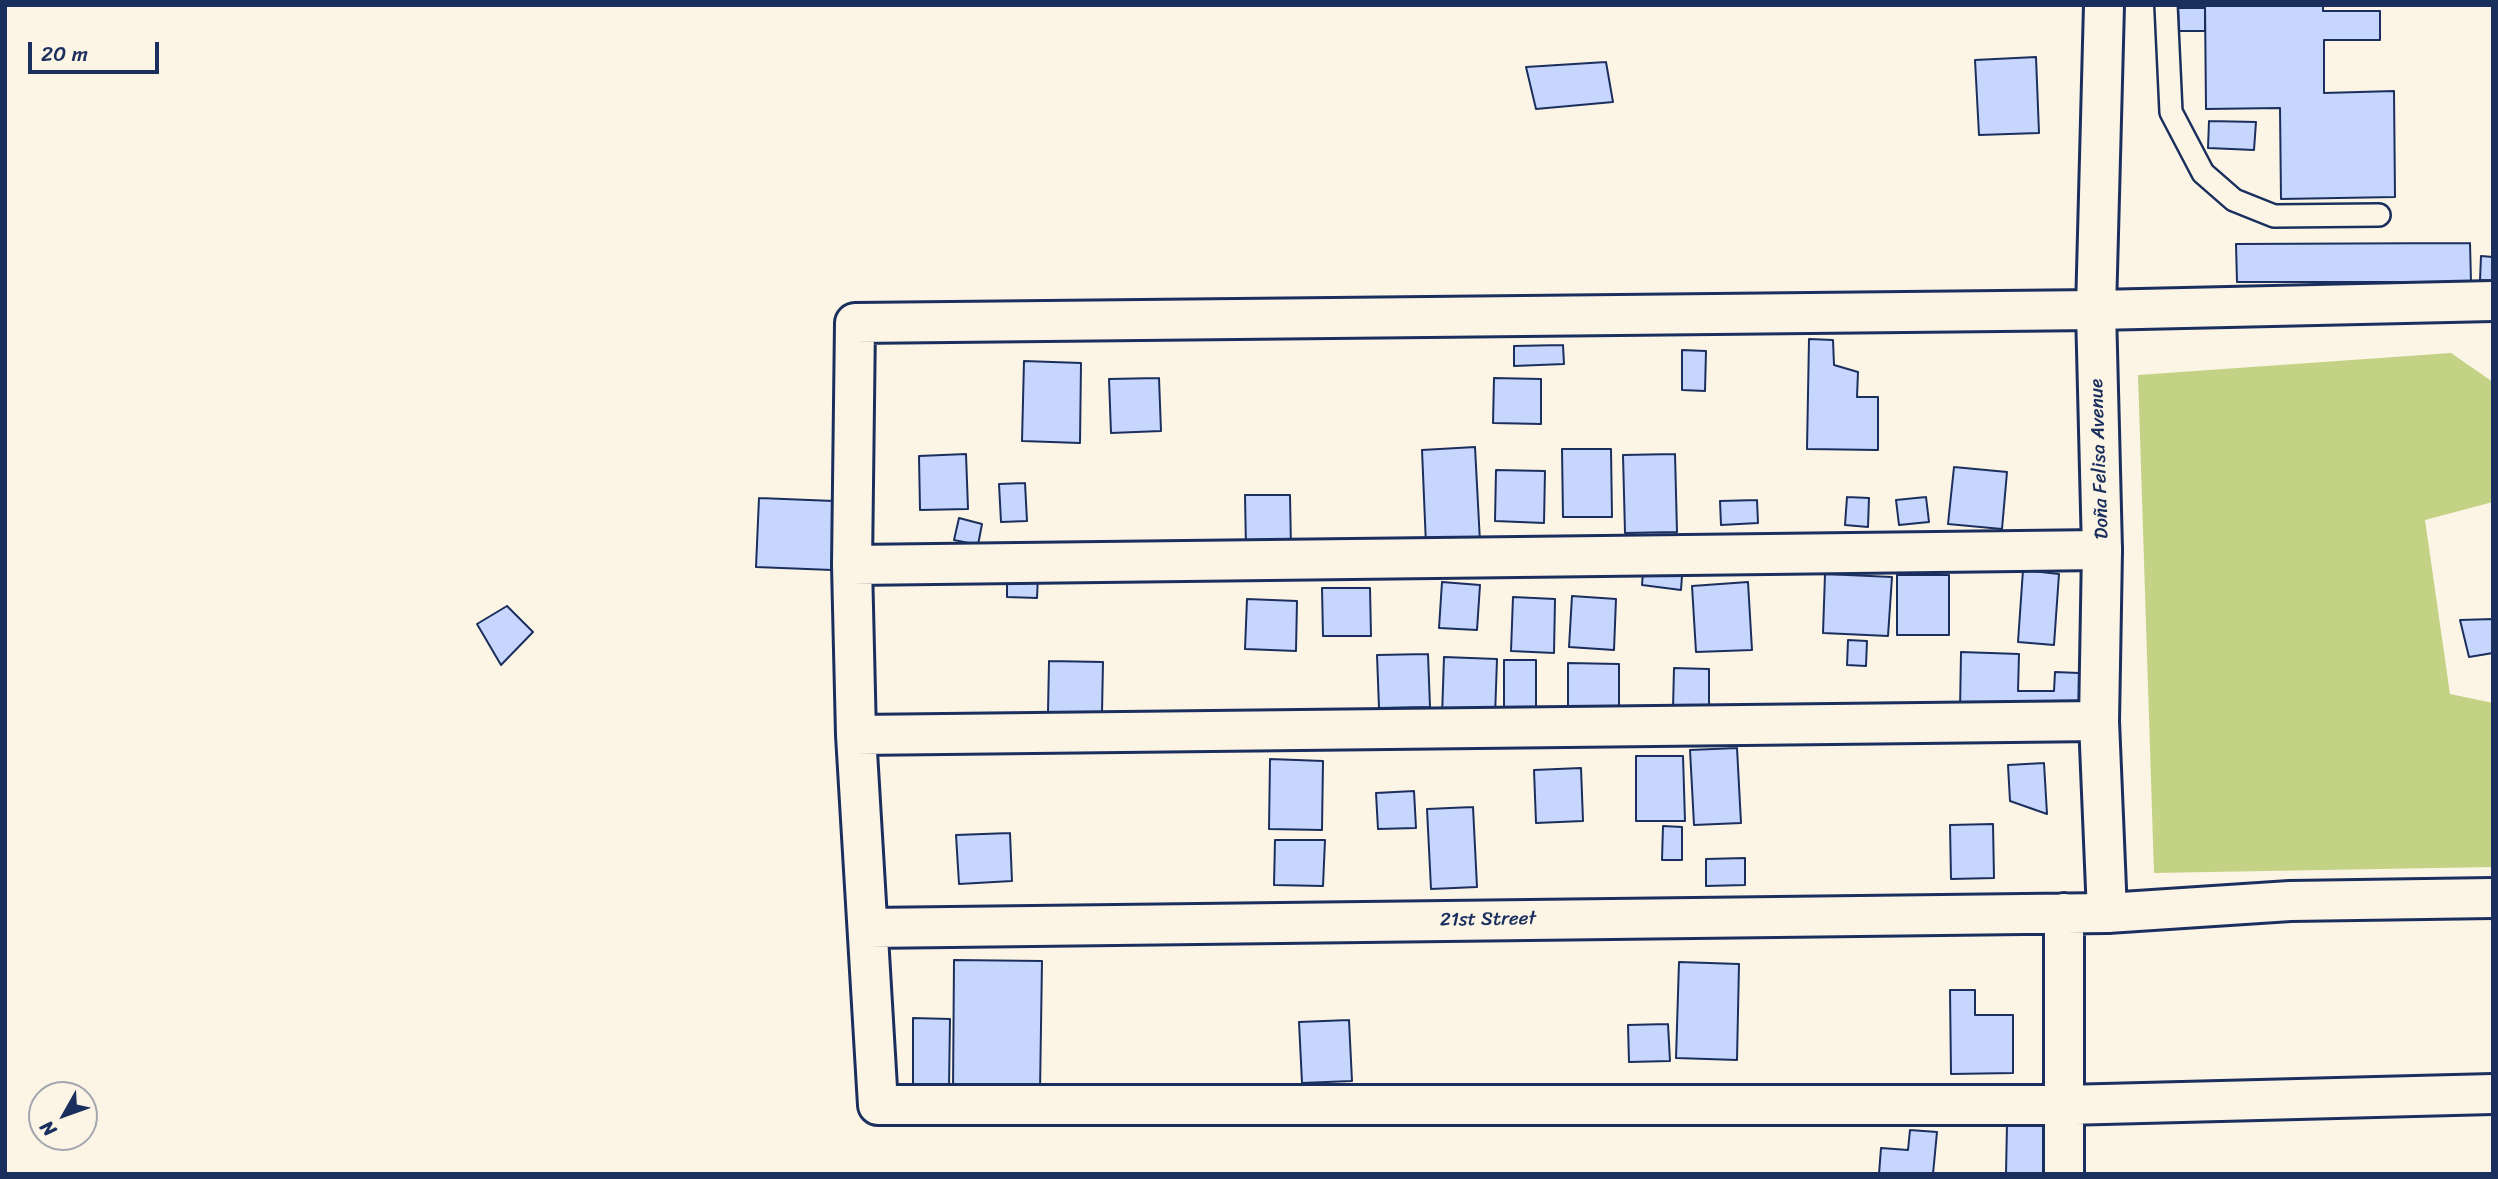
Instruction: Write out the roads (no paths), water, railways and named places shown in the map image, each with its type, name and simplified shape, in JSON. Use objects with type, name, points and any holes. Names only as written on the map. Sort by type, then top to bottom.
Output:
[{"type":"street","name":"Doña Felisa Avenue","points":[[2104,5],[2096,310],[2102,550],[2099,721],[2107,913]]},
{"type":"street","points":[[2493,301],[2096,310],[855,323],[852,565],[856,735],[878,1105],[2065,1105],[2493,1094]]},
{"type":"street","points":[[852,565],[2102,550]]},
{"type":"street","points":[[856,735],[2099,721]]},
{"type":"street","name":"21st Street","points":[[868,928],[2107,913],[2290,901],[2493,898]]},
{"type":"street","points":[[2064,913],[2064,1174]]},
{"type":"lane","points":[[2166,5],[2171,112],[2203,173],[2234,200],[2274,216],[2379,215]]}]
